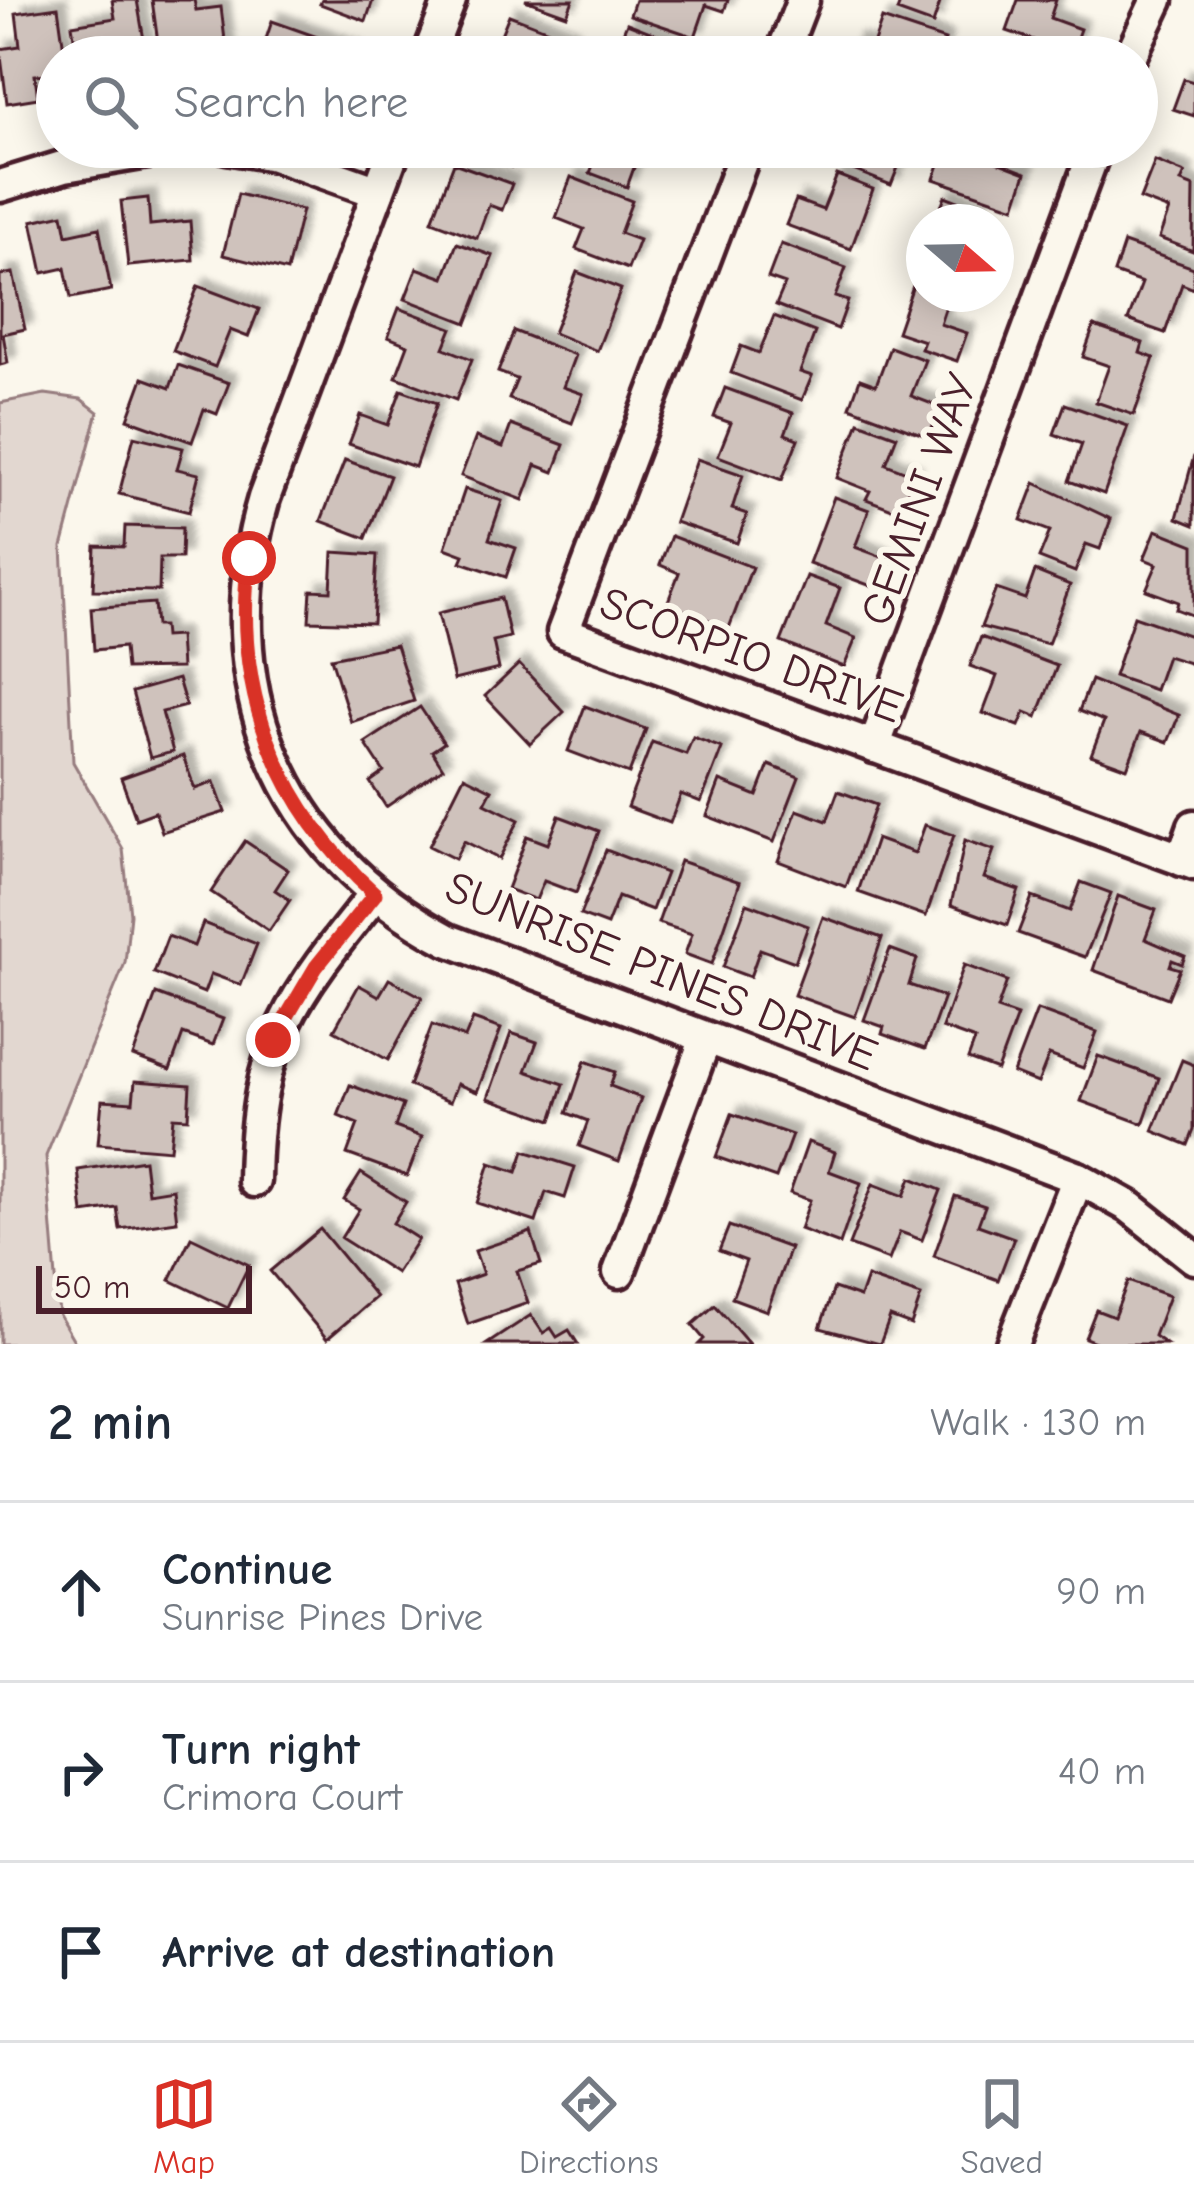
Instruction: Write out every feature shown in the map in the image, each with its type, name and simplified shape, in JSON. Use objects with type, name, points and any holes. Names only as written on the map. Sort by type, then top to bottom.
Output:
[{"type":"street","points":[[436,36],[450,0]]},
{"type":"street","points":[[790,36],[803,0]]},
{"type":"street","points":[[1140,36],[1156,0]]},
{"type":"street","points":[[0,186],[58,168]]},
{"type":"street","points":[[311,168],[378,192]]},
{"type":"street","name":"SUNRISE PINES DRIVE","points":[[387,168],[264,498],[249,558],[244,621],[250,682],[279,772],[320,838],[375,894],[448,940],[1078,1178],[1130,1208],[1194,1258]]},
{"type":"street","name":"SCORPIO DRIVE","points":[[739,168],[563,632],[1188,862]]},
{"type":"street","name":"GEMINI WAY","points":[[874,747],[1088,168]]},
{"type":"street","points":[[1188,862],[1194,826]]},
{"type":"street","points":[[254,1181],[255,1120],[273,1040],[316,967],[375,894]]},
{"type":"street","points":[[619,1272],[706,1038]]},
{"type":"street","points":[[1012,1344],[1078,1178]]},
{"type":"shaded area","points":[[45,394],[81,399],[98,412],[62,547],[73,762],[123,849],[130,914],[125,963],[46,1156],[59,1315],[76,1344],[0,1344],[0,403]]},
{"type":"building","points":[[112,0],[137,0],[143,36],[74,36],[72,25],[115,18]]},
{"type":"building","points":[[152,0],[194,0],[196,10],[221,7],[224,36],[157,36]]},
{"type":"building","points":[[322,0],[373,0],[366,21],[320,4]]},
{"type":"building","points":[[525,0],[573,0],[567,15]]},
{"type":"building","points":[[635,0],[728,0],[724,11],[706,5],[695,36],[630,15]]},
{"type":"building","points":[[901,0],[941,0],[933,24],[897,11]]},
{"type":"building","points":[[1018,0],[1056,0],[1050,18],[1080,29],[1078,36],[1022,36],[1007,31]]},
{"type":"building","points":[[58,7],[62,36],[36,36],[36,98],[7,103],[0,49],[20,46],[16,13]]},
{"type":"building","points":[[509,15],[564,36],[500,36]]},
{"type":"building","points":[[882,19],[933,36],[876,36]]},
{"type":"building","points":[[272,21],[314,36],[267,36]]},
{"type":"building","points":[[627,23],[661,36],[622,36]]},
{"type":"building","points":[[1184,79],[1194,82],[1194,116],[1173,109]]},
{"type":"building","points":[[1158,162],[1185,173],[1181,182],[1194,187],[1193,251],[1159,238],[1169,210],[1140,199]]},
{"type":"building","points":[[452,168],[468,168],[512,184],[502,210],[489,205],[477,238],[432,221]]},
{"type":"building","points":[[592,168],[634,168],[627,187],[590,173]]},
{"type":"building","points":[[848,168],[898,168],[891,185]]},
{"type":"building","points":[[938,168],[1013,168],[1026,173],[1015,207],[934,179]]},
{"type":"building","points":[[837,175],[873,189],[851,249],[786,225],[796,200],[823,210]]},
{"type":"building","points":[[571,177],[632,201],[620,233],[639,240],[628,269],[576,249],[584,229],[556,218]]},
{"type":"building","points":[[238,194],[302,210],[287,271],[223,255]]},
{"type":"building","points":[[945,196],[966,204],[942,204]]},
{"type":"building","points":[[148,198],[150,225],[190,221],[193,260],[128,266],[121,201]]},
{"type":"building","points":[[63,214],[67,235],[99,228],[111,290],[71,298],[65,268],[43,273],[32,221]]},
{"type":"building","points":[[457,243],[493,256],[467,323],[405,299],[417,268],[444,278]]},
{"type":"building","points":[[1124,243],[1194,268],[1194,289],[1182,284],[1165,333],[1128,320],[1142,283],[1114,273]]},
{"type":"building","points":[[781,244],[846,268],[835,297],[848,301],[838,329],[776,305],[785,284],[768,278]]},
{"type":"building","points":[[577,272],[621,289],[597,351],[553,333]]},
{"type":"building","points":[[13,273],[25,329],[3,334],[8,363],[0,365],[0,275]]},
{"type":"building","points":[[198,286],[259,309],[248,337],[230,330],[215,367],[173,351]]},
{"type":"building","points":[[906,306],[906,312],[944,312],[940,324],[967,333],[957,361],[921,349],[924,341],[897,332]]},
{"type":"building","points":[[399,308],[452,328],[444,348],[472,359],[456,400],[396,377],[408,345],[388,337]]},
{"type":"building","points":[[774,316],[815,332],[800,372],[812,376],[802,400],[731,373],[741,346],[759,353]]},
{"type":"building","points":[[1094,326],[1143,343],[1140,353],[1154,358],[1134,415],[1096,402],[1109,366],[1083,357]]},
{"type":"building","points":[[514,331],[575,355],[563,387],[583,394],[572,423],[509,399],[517,379],[498,372]]},
{"type":"building","points":[[890,347],[925,360],[911,396],[940,407],[929,437],[850,407],[860,379],[876,385]]},
{"type":"building","points":[[178,365],[229,383],[217,414],[204,409],[192,442],[128,419],[143,378],[170,388]]},
{"type":"building","points":[[725,388],[793,413],[785,434],[798,439],[782,480],[718,456],[731,423],[714,417]]},
{"type":"building","points":[[401,390],[437,403],[415,467],[349,444],[360,415],[388,425]]},
{"type":"building","points":[[1065,404],[1128,426],[1104,494],[1069,481],[1082,444],[1054,434]]},
{"type":"building","points":[[859,422],[897,436],[886,464],[914,475],[900,512],[866,499],[870,491],[837,478]]},
{"type":"building","points":[[511,425],[564,445],[554,472],[536,465],[523,500],[461,476],[476,437],[503,447]]},
{"type":"building","points":[[134,436],[183,448],[177,469],[199,474],[189,512],[119,494]]},
{"type":"building","points":[[1194,456],[1194,525],[1177,518]]},
{"type":"building","points":[[697,459],[743,475],[732,509],[747,514],[737,543],[675,522]]},
{"type":"building","points":[[345,460],[390,476],[366,538],[321,521]]},
{"type":"building","points":[[1035,483],[1111,519],[1100,549],[1086,544],[1075,572],[1039,558],[1050,531],[1021,520]]},
{"type":"building","points":[[465,489],[502,501],[489,539],[516,548],[506,577],[461,562],[464,555],[445,548]]},
{"type":"building","points":[[834,497],[869,510],[855,547],[885,558],[874,587],[809,563]]},
{"type":"building","points":[[125,526],[182,528],[181,558],[160,558],[159,591],[93,590],[95,546],[124,547]]},
{"type":"building","points":[[1156,530],[1194,545],[1194,616],[1176,609],[1178,602],[1146,590],[1157,564],[1144,559]]},
{"type":"building","points":[[671,536],[752,567],[729,628],[667,604],[679,573],[660,565]]},
{"type":"building","points":[[333,552],[377,555],[373,623],[309,621],[311,590],[331,591]]},
{"type":"building","points":[[1035,571],[1070,585],[1048,644],[981,627],[996,589],[1025,599]]},
{"type":"building","points":[[807,576],[840,588],[826,626],[856,638],[844,667],[781,642]]},
{"type":"building","points":[[501,598],[510,637],[493,641],[499,669],[454,680],[438,613]]},
{"type":"building","points":[[154,603],[156,626],[163,626],[164,637],[179,636],[181,668],[126,669],[124,647],[94,650],[91,608]]},
{"type":"building","points":[[1134,616],[1194,637],[1192,664],[1167,656],[1155,690],[1114,676]]},
{"type":"building","points":[[981,637],[1057,666],[1037,717],[1025,712],[1019,726],[983,713],[997,676],[970,666]]},
{"type":"building","points":[[396,645],[414,701],[351,722],[331,658]]},
{"type":"building","points":[[519,664],[564,712],[530,744],[485,696]]},
{"type":"building","points":[[178,679],[186,706],[162,712],[173,752],[150,758],[132,692]]},
{"type":"building","points":[[1091,680],[1179,715],[1168,742],[1141,732],[1127,768],[1091,755],[1104,721],[1079,711]]},
{"type":"building","points":[[585,706],[646,729],[629,774],[568,751]]},
{"type":"building","points":[[420,707],[444,743],[432,751],[443,768],[386,807],[370,782],[384,772],[365,743]]},
{"type":"building","points":[[693,737],[722,748],[701,802],[681,794],[670,823],[627,807],[652,742],[686,754]]},
{"type":"building","points":[[183,756],[195,789],[214,782],[225,812],[162,832],[155,812],[136,819],[121,778]]},
{"type":"building","points":[[769,765],[799,777],[774,842],[707,816],[720,781],[757,796]]},
{"type":"building","points":[[464,776],[492,790],[485,803],[519,820],[499,859],[464,841],[455,859],[429,846]]},
{"type":"building","points":[[838,791],[876,805],[846,887],[778,861],[797,810],[827,821]]},
{"type":"building","points":[[559,816],[599,831],[576,893],[544,881],[536,900],[507,889],[527,836],[548,844]]},
{"type":"building","points":[[925,825],[954,835],[926,916],[858,892],[876,839],[915,853]]},
{"type":"building","points":[[965,840],[994,850],[984,878],[1019,890],[1007,925],[951,905]]},
{"type":"building","points":[[245,841],[288,870],[275,890],[290,900],[269,931],[211,892]]},
{"type":"building","points":[[606,850],[666,873],[652,910],[618,897],[607,925],[580,915]]},
{"type":"building","points":[[680,861],[740,882],[712,964],[685,954],[692,934],[658,923]]},
{"type":"building","points":[[1081,882],[1111,893],[1085,957],[1018,933],[1032,897],[1070,911]]},
{"type":"building","points":[[1118,896],[1156,910],[1145,939],[1185,956],[1182,964],[1172,960],[1170,966],[1180,969],[1168,998],[1093,970]]},
{"type":"building","points":[[747,903],[808,926],[795,962],[760,949],[750,977],[723,967]]},
{"type":"building","points":[[823,917],[882,938],[855,1017],[794,995]]},
{"type":"building","points":[[203,923],[257,944],[241,985],[211,974],[204,993],[154,973],[168,936],[194,946]]},
{"type":"building","points":[[890,949],[917,959],[909,985],[944,997],[925,1049],[882,1034],[884,1027],[864,1020]]},
{"type":"building","points":[[964,965],[1007,981],[997,1009],[1017,1016],[997,1070],[968,1059],[975,1040],[942,1028]]},
{"type":"building","points":[[389,979],[422,997],[388,1060],[334,1030],[359,985],[379,996]]},
{"type":"building","points":[[156,994],[223,1019],[213,1045],[183,1034],[170,1070],[133,1056]]},
{"type":"building","points":[[1037,1010],[1097,1032],[1083,1068],[1049,1055],[1038,1083],[1013,1073]]},
{"type":"building","points":[[473,1019],[501,1029],[477,1092],[457,1084],[450,1102],[409,1086],[432,1025],[465,1038]]},
{"type":"building","points":[[511,1033],[537,1042],[526,1071],[564,1084],[552,1120],[488,1098]]},
{"type":"building","points":[[1098,1056],[1159,1078],[1143,1124],[1081,1101]]},
{"type":"building","points":[[1182,1060],[1194,1065],[1194,1130],[1188,1145],[1153,1131]]},
{"type":"building","points":[[585,1061],[615,1072],[610,1086],[641,1098],[619,1161],[579,1146],[588,1121],[567,1113]]},
{"type":"building","points":[[135,1081],[190,1085],[188,1118],[173,1117],[170,1150],[98,1144],[102,1100],[133,1102]]},
{"type":"building","points":[[350,1085],[403,1105],[395,1127],[422,1137],[407,1176],[347,1154],[358,1124],[338,1116]]},
{"type":"building","points":[[732,1114],[792,1135],[776,1178],[716,1157]]},
{"type":"building","points":[[808,1142],[835,1152],[829,1171],[861,1183],[840,1244],[800,1229],[810,1200],[790,1193]]},
{"type":"building","points":[[524,1151],[575,1167],[565,1198],[546,1192],[536,1222],[477,1203],[490,1163],[517,1172]]},
{"type":"building","points":[[144,1160],[148,1193],[173,1189],[177,1221],[120,1229],[117,1208],[83,1213],[78,1170]]},
{"type":"building","points":[[361,1173],[406,1202],[393,1223],[418,1239],[396,1273],[341,1238],[359,1209],[344,1200]]},
{"type":"building","points":[[911,1178],[941,1190],[922,1240],[900,1232],[889,1260],[849,1245],[873,1184],[904,1196]]},
{"type":"building","points":[[955,1196],[985,1206],[978,1225],[1014,1238],[998,1280],[934,1256]]},
{"type":"building","points":[[729,1226],[790,1248],[767,1311],[732,1298],[746,1261],[719,1251]]},
{"type":"building","points":[[320,1229],[376,1297],[327,1339],[270,1271]]},
{"type":"building","points":[[531,1232],[541,1264],[517,1271],[528,1303],[468,1324],[455,1284],[483,1274],[475,1251]]},
{"type":"building","points":[[191,1237],[249,1265],[228,1308],[170,1280]]},
{"type":"building","points":[[867,1277],[921,1296],[911,1325],[890,1317],[880,1344],[820,1328],[834,1288],[860,1297]]},
{"type":"building","points":[[1128,1281],[1169,1296],[1154,1336],[1166,1344],[1100,1344],[1085,1338],[1096,1310],[1114,1317]]},
{"type":"building","points":[[715,1305],[749,1344],[699,1344],[704,1339],[692,1325]]},
{"type":"building","points":[[531,1315],[543,1333],[551,1328],[557,1337],[569,1330],[578,1344],[487,1344]]},
{"type":"route","points":[[249,558],[245,652],[267,742],[311,825],[375,894],[316,967],[273,1040]]}]
